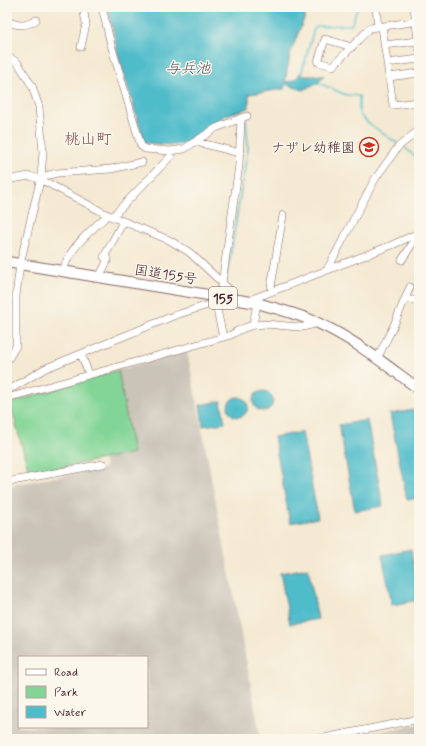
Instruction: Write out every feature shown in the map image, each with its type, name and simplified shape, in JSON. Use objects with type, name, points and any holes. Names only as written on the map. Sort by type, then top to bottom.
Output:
[{"type":"highway","name":"国道155号","points":[[7,262],[216,299],[231,299],[253,303],[319,323],[350,340],[419,389]]},
{"type":"street","points":[[81,47],[86,24],[82,7]]},
{"type":"street","points":[[102,7],[111,45],[141,146],[145,149],[170,151],[184,150],[216,128],[244,117],[221,281],[216,299],[223,337]]},
{"type":"street","points":[[376,7],[384,45],[393,105],[419,102]]},
{"type":"street","points":[[384,45],[418,41],[416,9]]},
{"type":"street","points":[[7,20],[20,26],[28,25],[36,20]]},
{"type":"street","points":[[352,47],[325,39],[318,62],[334,66],[352,47],[370,28],[417,22]]},
{"type":"street","points":[[7,56],[18,63],[25,72],[32,86],[39,107],[42,140],[41,178],[20,264],[16,296],[16,346],[7,361]]},
{"type":"street","points":[[387,63],[419,59]]},
{"type":"street","points":[[389,77],[419,73]]},
{"type":"street","points":[[327,270],[375,179],[398,148],[419,130]]},
{"type":"street","points":[[197,142],[240,153]]},
{"type":"street","points":[[64,271],[64,263],[87,234],[110,216],[171,156]]},
{"type":"street","points":[[41,178],[57,173],[110,169],[142,162]]},
{"type":"street","points":[[7,180],[29,176],[41,178],[110,216],[169,240],[189,252],[221,281],[232,292],[231,299]]},
{"type":"street","points":[[272,291],[271,287],[284,215]]},
{"type":"street","points":[[99,278],[108,259],[104,257],[123,222]]},
{"type":"street","points":[[253,325],[253,303],[255,298],[416,234]]},
{"type":"street","points":[[402,260],[414,241],[416,234]]},
{"type":"street","points":[[377,360],[410,287]]},
{"type":"street","points":[[7,389],[14,387],[44,369],[216,299]]},
{"type":"street","points":[[405,300],[418,300]]},
{"type":"street","points":[[7,398],[231,335],[242,327],[264,323],[302,327],[319,323]]},
{"type":"street","points":[[81,354],[89,374]]},
{"type":"street","points":[[7,482],[103,464]]},
{"type":"street","points":[[319,739],[419,719]]},
{"type":"shaded area","points":[[187,351],[261,739],[7,739],[7,486],[105,468],[103,459],[133,453],[118,370]]},
{"type":"shaded area","points":[[419,724],[419,739],[342,739]]},
{"type":"green space","points":[[118,370],[133,453],[48,470],[29,472],[10,403]]},
{"type":"water","name":"与兵池","points":[[108,7],[306,7],[305,17],[291,51],[285,81],[294,80],[300,73],[304,76],[325,76],[320,81],[303,90],[285,84],[284,89],[249,94],[249,108],[226,115],[182,144],[172,145],[146,143],[144,141],[118,54]]},
{"type":"water","points":[[263,391],[270,394],[273,401],[270,408],[263,411],[256,408],[253,401],[256,394]]},
{"type":"water","points":[[238,397],[245,400],[248,407],[245,414],[238,417],[231,414],[228,407],[231,400]]},
{"type":"water","points":[[221,401],[225,423],[203,426],[200,405]]},
{"type":"water","points":[[419,409],[419,498],[407,500],[390,414]]},
{"type":"water","points":[[367,420],[383,506],[355,511],[339,425]]},
{"type":"water","points":[[302,432],[318,518],[290,523],[274,437]]},
{"type":"water","points":[[411,549],[419,600],[392,605],[382,555]]},
{"type":"water","points":[[308,568],[318,619],[290,624],[280,573]]},
{"type":"waterway","points":[[301,75],[314,29],[318,26],[351,25],[358,7]]},
{"type":"waterway","points":[[315,83],[319,83],[346,95],[359,96],[359,114],[367,122],[398,144]]},
{"type":"waterway","points":[[226,282],[248,148],[246,119]]},
{"type":"waterway","points":[[403,146],[419,160]]},
{"type":"place","name":"ナザレ幼稚園","points":[[369,147]]},
{"type":"district","name":"桃山町","points":[[88,138]]}]
